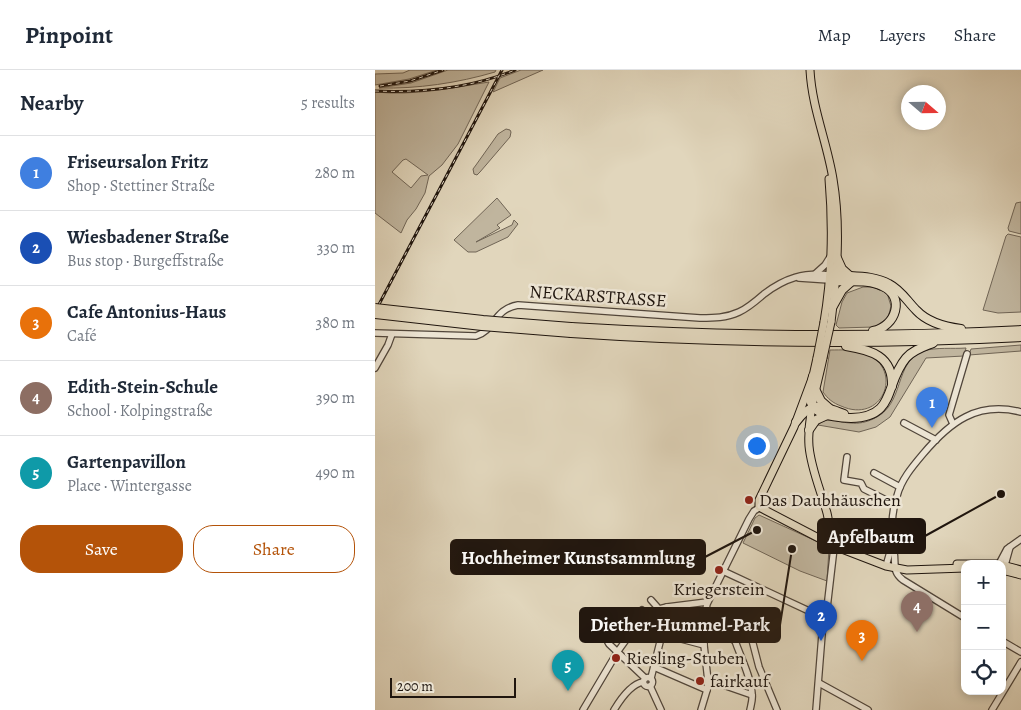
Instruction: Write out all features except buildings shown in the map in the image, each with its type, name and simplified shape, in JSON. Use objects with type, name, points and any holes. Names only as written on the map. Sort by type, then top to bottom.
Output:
[{"type":"highway","points":[[834,257],[851,280]]},
{"type":"highway","points":[[833,278],[882,286],[892,294],[896,306],[893,318],[884,328],[854,335]]},
{"type":"highway","points":[[833,306],[842,290],[851,280],[877,279],[899,291],[919,313],[938,324],[986,332]]},
{"type":"highway","points":[[375,308],[571,330],[740,335],[854,335],[1021,330]]},
{"type":"highway","points":[[375,314],[697,340],[939,341],[1021,337]]},
{"type":"highway","points":[[797,422],[804,412],[812,407],[858,418],[876,412],[887,402],[901,365],[907,358],[918,349],[939,341]]},
{"type":"highway","points":[[825,342],[867,350],[880,357],[887,364],[891,373],[891,393]]},
{"type":"highway","points":[[812,407],[810,398],[813,376]]},
{"type":"highway","points":[[816,391],[828,412]]},
{"type":"highway","points":[[809,430],[816,420],[828,412]]},
{"type":"main road","points":[[810,70],[813,100],[835,191],[833,306],[827,322]]},
{"type":"main road","points":[[833,278],[812,407],[809,446],[811,462],[836,545]]},
{"type":"main road","points":[[820,358],[797,422],[759,500],[759,508],[836,545],[891,565],[913,570],[961,568]]},
{"type":"main road","points":[[818,537],[826,537],[831,530]]},
{"type":"main road","points":[[891,565],[961,564]]},
{"type":"main road","points":[[1006,567],[1021,570]]},
{"type":"main road","points":[[1006,568],[1021,575]]},
{"type":"street","points":[[815,274],[834,257]]},
{"type":"street","name":"NECKARSTRASSE","points":[[375,333],[476,336],[485,331],[504,309],[518,305],[720,318],[743,310],[773,288],[799,275],[815,274],[833,278]]},
{"type":"street","points":[[789,279],[833,278]]},
{"type":"street","points":[[375,368],[389,334]]},
{"type":"street","points":[[953,424],[949,415],[967,354]]},
{"type":"street","points":[[961,616],[903,580],[891,565],[894,504],[900,487],[908,473],[936,440],[953,424],[971,414],[987,409],[1004,408],[1021,412]]},
{"type":"street","points":[[904,423],[936,440]]},
{"type":"street","points":[[847,457],[844,480],[861,483],[864,488],[894,504]]},
{"type":"street","points":[[874,473],[900,487]]},
{"type":"street","points":[[701,710],[707,690],[704,619],[707,602],[752,513],[759,508]]},
{"type":"street","points":[[1005,560],[1013,543],[1021,539]]},
{"type":"street","points":[[816,710],[824,618],[836,545]]},
{"type":"street","points":[[723,571],[824,618]]},
{"type":"street","points":[[651,600],[659,608],[707,602]]},
{"type":"street","points":[[614,710],[629,691],[647,679],[654,667],[667,607]]},
{"type":"street","points":[[642,610],[651,620],[654,630]]},
{"type":"street","points":[[704,619],[731,628],[751,684],[750,710]]},
{"type":"street","points":[[583,710],[618,651],[635,628],[663,632],[704,645]]},
{"type":"street","points":[[601,630],[609,644],[653,683],[650,686],[661,710]]},
{"type":"street","points":[[734,640],[751,636],[759,667],[777,710]]},
{"type":"street","points":[[1006,643],[1021,652]]},
{"type":"street","points":[[992,710],[1021,662]]},
{"type":"street","points":[[654,667],[707,690]]},
{"type":"street","points":[[819,684],[868,710]]},
{"type":"street","points":[[726,686],[752,695]]},
{"type":"shaded area","points":[[410,70],[437,70],[409,79],[375,85],[375,74],[403,73]]},
{"type":"shaded area","points":[[448,70],[496,70],[481,76],[437,85],[379,88],[411,83]]},
{"type":"shaded area","points":[[521,70],[543,70],[493,92],[500,78]]},
{"type":"shaded area","points":[[489,82],[458,144],[442,165],[429,176],[425,193],[407,220],[401,233],[375,213],[375,92],[418,92]],"holes":[[[406,159],[428,175],[421,176],[411,188],[392,172]]]},
{"type":"shaded area","points":[[506,129],[511,132],[510,137],[480,172],[477,175],[474,174],[473,169],[498,134]]},
{"type":"shaded area","points":[[497,198],[511,215],[497,225],[500,228],[476,242],[512,225],[514,220],[518,224],[508,237],[476,252],[468,252],[454,240]]},
{"type":"shaded area","points":[[1021,202],[1021,234],[1009,231],[1008,228],[1016,203]]},
{"type":"shaded area","points":[[1008,234],[1021,237],[1021,312],[998,313],[983,310],[1006,236]]},
{"type":"shaded area","points":[[863,287],[873,287],[887,293],[891,306],[888,318],[874,327],[839,328],[836,325],[842,302],[847,293]]},
{"type":"shaded area","points":[[1021,345],[1021,351],[969,355],[971,349]]},
{"type":"shaded area","points":[[966,348],[964,356],[926,358],[890,417],[876,427],[859,432],[818,425],[826,420],[857,423],[873,419],[891,404],[903,373],[914,356],[929,350]]},
{"type":"shaded area","points":[[830,350],[861,352],[877,361],[884,371],[886,382],[884,393],[878,402],[868,408],[856,410],[838,405],[827,397],[823,392]]},
{"type":"shaded area","points":[[759,515],[827,546],[829,548],[827,581],[800,571],[743,543],[755,518]]},
{"type":"railway","points":[[380,86],[410,81],[443,70]]},
{"type":"railway","points":[[375,312],[502,70]]},
{"type":"railway","points":[[375,91],[411,91],[446,88],[481,81],[515,70]]},
{"type":"place","name":"Friseursalon Fritz","points":[[932,428]]},
{"type":"place","name":"Apfelbaum","points":[[1001,494]]},
{"type":"place","name":"Das Daubhäuschen","points":[[749,500]]},
{"type":"place","name":"Hochheimer Kunstsammlung","points":[[757,530]]},
{"type":"place","name":"Diether-Hummel-Park","points":[[792,549]]},
{"type":"place","name":"Kriegerstein","points":[[719,570]]},
{"type":"place","name":"Edith-Stein-Schule","points":[[917,632]]},
{"type":"place","name":"Wiesbadener Straße","points":[[821,641]]},
{"type":"place","name":"Riesling-Stuben","points":[[616,658]]},
{"type":"place","name":"Cafe Antonius-Haus","points":[[862,661]]},
{"type":"place","name":"fairkauf","points":[[700,681]]},
{"type":"place","name":"Gartenpavillon","points":[[568,691]]}]
